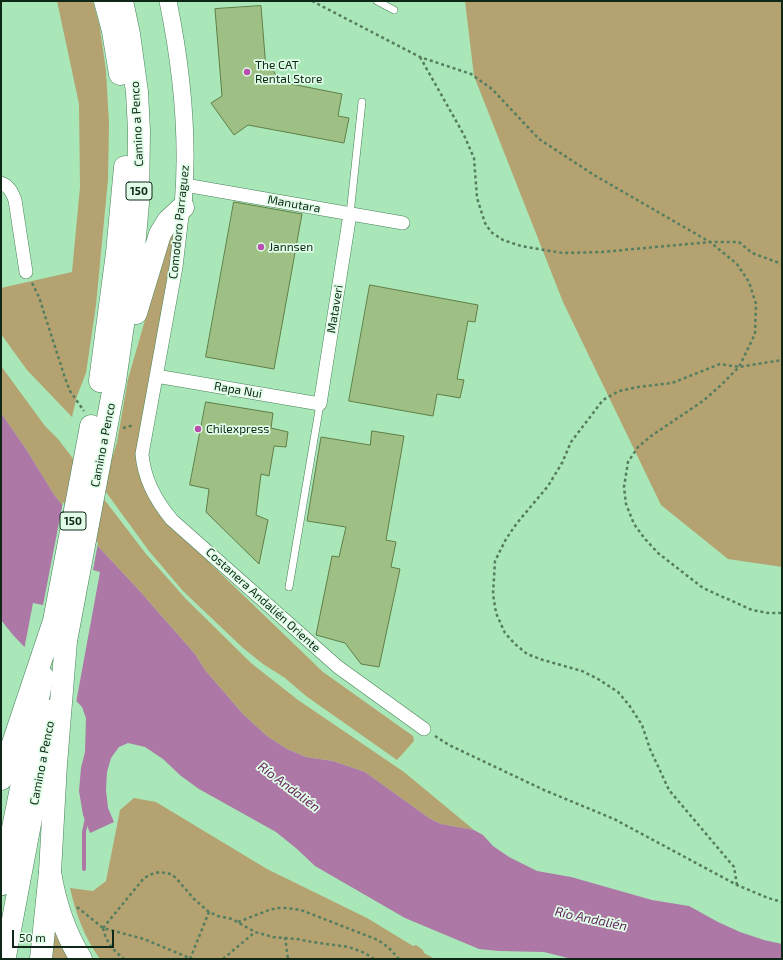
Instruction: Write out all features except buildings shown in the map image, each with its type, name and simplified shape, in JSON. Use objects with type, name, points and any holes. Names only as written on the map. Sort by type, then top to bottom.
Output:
[{"type":"highway","name":"Camino a Penco","points":[[35,754],[66,641],[99,426],[101,374],[117,253],[124,185],[125,154],[123,92],[113,31],[106,1]]},
{"type":"highway","name":"Camino a Penco","points":[[35,754],[54,621],[99,426],[115,382],[134,248],[140,167],[139,131],[137,92],[129,34],[122,1]]},
{"type":"highway","points":[[115,382],[160,234],[168,221],[183,207]]},
{"type":"highway","points":[[1,779],[35,754],[50,872],[55,896],[70,939],[81,959]]},
{"type":"highway","points":[[41,959],[50,872]]},
{"type":"main road","name":"Camino a Penco","points":[[5,959],[7,884],[35,754]]},
{"type":"street","name":"Comodoro Parraguez","points":[[143,442],[176,267],[185,185],[185,138],[181,81],[168,1]]},
{"type":"street","points":[[1,183],[6,185],[12,192],[15,200],[26,272]]},
{"type":"street","name":"Manutara","points":[[185,185],[403,223]]},
{"type":"street","name":"Mataveri","points":[[320,404],[350,214]]},
{"type":"street","name":"Rapa Nui","points":[[156,376],[320,404]]},
{"type":"street","name":"Costanera Andalién Oriente","points":[[143,442],[143,466],[154,496],[172,520],[338,667],[424,729]]},
{"type":"lane","points":[[377,1],[394,10]]},
{"type":"lane","points":[[350,214],[362,102]]},
{"type":"lane","points":[[289,587],[320,404]]},
{"type":"path","points":[[312,1],[420,57],[470,74],[492,89],[539,139],[594,175],[710,242],[737,264],[749,282],[756,304],[754,334],[739,367],[703,401],[638,446],[628,462],[624,487],[626,504],[634,524],[644,538],[658,553],[703,588],[752,610],[768,613],[782,613]]},
{"type":"path","points":[[420,57],[464,135],[474,158],[477,198],[485,223],[491,232],[503,240],[521,246],[563,253],[602,252],[710,242],[739,242],[752,253],[782,264]]},
{"type":"path","points":[[26,272],[39,297],[54,347],[70,391],[78,403],[99,426]]},
{"type":"path","points":[[737,885],[734,867],[669,790],[650,749],[642,725],[629,705],[618,692],[598,679],[582,672],[527,654],[505,633],[496,613],[493,594],[495,561],[506,539],[548,486],[562,463],[571,442],[603,400],[619,391],[672,383],[720,364],[739,367],[782,360]]},
{"type":"path","points":[[424,729],[449,745],[544,790],[614,819],[737,885],[768,898],[782,902]]},
{"type":"path","points":[[103,928],[144,878],[160,872],[171,874],[176,878],[194,899],[209,912],[218,916],[232,918],[255,932],[273,938],[285,937],[349,948],[365,953],[374,959]]},
{"type":"path","points":[[73,903],[89,918],[103,928],[144,939],[191,959],[209,912]]},
{"type":"path","points":[[238,922],[277,908],[300,910],[378,940],[389,948],[399,959]]},
{"type":"path","points":[[103,928],[109,945],[124,959]]},
{"type":"path","points":[[223,959],[255,932]]},
{"type":"path","points":[[285,937],[288,959]]},
{"type":"shaded area","points":[[57,1],[93,1],[100,28],[106,71],[109,124],[108,179],[96,305],[86,373],[77,396],[72,417],[27,370],[1,334],[1,288],[72,272],[80,187],[79,104]]},
{"type":"shaded area","points":[[465,1],[782,1],[782,567],[728,559],[661,505],[563,302],[474,76]]},
{"type":"shaded area","points":[[173,231],[173,246],[136,454],[138,470],[144,486],[160,515],[323,672],[413,736],[414,741],[397,760],[306,696],[285,678],[263,664],[243,648],[183,591],[149,551],[103,488],[117,442],[128,379],[169,237]]},
{"type":"shaded area","points":[[1,366],[45,426],[58,439],[146,554],[186,599],[251,663],[298,700],[404,772],[474,830],[441,824],[429,818],[365,772],[333,761],[306,757],[287,749],[267,736],[243,714],[205,670],[195,654],[137,588],[79,526],[55,496],[26,449],[1,413]]},
{"type":"shaded area","points":[[134,798],[156,802],[267,869],[367,918],[413,946],[416,945],[423,950],[424,953],[435,959],[100,959],[94,951],[81,925],[70,888],[93,891],[106,881],[120,810]]},
{"type":"shaded area","points":[[55,930],[70,959],[51,959]]},
{"type":"water","name":"Río Andalién","points":[[1,413],[26,449],[55,496],[79,526],[137,588],[195,654],[205,670],[243,714],[267,736],[287,749],[306,757],[333,761],[365,772],[429,818],[441,824],[474,830],[483,835],[493,846],[509,857],[537,871],[571,877],[652,900],[689,906],[740,932],[782,944],[782,959],[572,959],[544,952],[479,949],[405,918],[315,866],[276,832],[199,789],[181,776],[163,759],[145,747],[128,743],[119,747],[111,758],[107,772],[106,790],[108,808],[114,822],[90,833],[83,815],[79,791],[81,768],[85,752],[86,718],[82,707],[13,635],[1,620]]},
{"type":"pier","points":[[63,502],[80,525],[98,543],[93,570],[100,572],[76,703],[24,650],[33,603],[43,605]]},
{"type":"waterway","points":[[84,869],[84,832],[87,818]]},
{"type":"place","name":"The CAT Rental Store","points":[[247,72]]},
{"type":"place","name":"Jannsen","points":[[261,247]]},
{"type":"place","name":"Chilexpress","points":[[198,429]]}]
